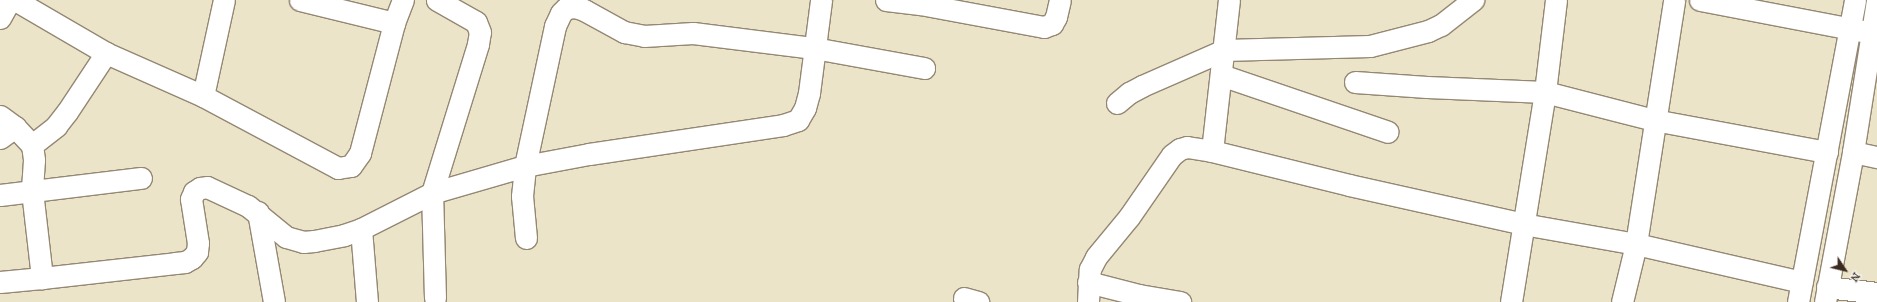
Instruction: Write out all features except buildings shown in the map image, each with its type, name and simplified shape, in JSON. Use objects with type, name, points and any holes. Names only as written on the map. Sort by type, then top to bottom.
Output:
[{"type":"street","points":[[0,18],[10,0]]},
{"type":"street","points":[[15,0],[106,53],[203,96],[338,168],[351,166],[360,153],[394,23],[404,0]]},
{"type":"street","points":[[203,96],[224,0]]},
{"type":"street","points":[[300,0],[394,23]]},
{"type":"street","points":[[435,298],[432,193],[478,44],[480,32],[476,22],[437,0]]},
{"type":"street","points":[[0,282],[175,264],[192,258],[197,252],[198,243],[191,199],[194,192],[200,188],[207,187],[238,200],[258,212],[286,237],[303,242],[314,241],[344,235],[361,229],[432,193],[525,166],[589,154],[783,125],[798,120],[805,108],[809,93],[821,0]]},
{"type":"street","points":[[886,0],[920,4],[1044,28],[1052,24],[1056,17],[1060,0]]},
{"type":"street","points":[[1212,151],[1229,0]]},
{"type":"street","points":[[1117,103],[1129,93],[1142,86],[1224,50],[1370,46],[1428,31],[1441,25],[1473,0]]},
{"type":"street","points":[[1511,302],[1545,92],[1556,0]]},
{"type":"street","points":[[1622,302],[1636,244],[1654,120],[1674,0]]},
{"type":"street","points":[[1700,0],[1850,27],[1874,33]]},
{"type":"street","points":[[1180,302],[1139,295],[1088,292],[1090,269],[1096,257],[1129,217],[1172,155],[1180,149],[1187,147],[1212,151],[1349,185],[1523,224],[1636,244],[1800,292],[1855,0]]},
{"type":"street","points":[[1877,1],[1874,33],[1826,295],[1877,293]]},
{"type":"street","points":[[526,238],[522,196],[525,166],[555,26],[561,13],[566,8],[575,7],[584,10],[624,32],[644,36],[693,33],[814,48],[924,68]]},
{"type":"street","points":[[32,145],[56,126],[106,53]]},
{"type":"street","points":[[1221,75],[1388,132]]},
{"type":"street","points":[[1355,82],[1427,87],[1545,92],[1654,120],[1827,152]]},
{"type":"street","points":[[5,127],[32,145],[34,160],[32,191],[42,278]]},
{"type":"street","points":[[1853,152],[1877,157]]},
{"type":"street","points":[[0,196],[141,178]]},
{"type":"street","points":[[258,212],[274,302]]},
{"type":"street","points":[[361,229],[367,302]]}]
